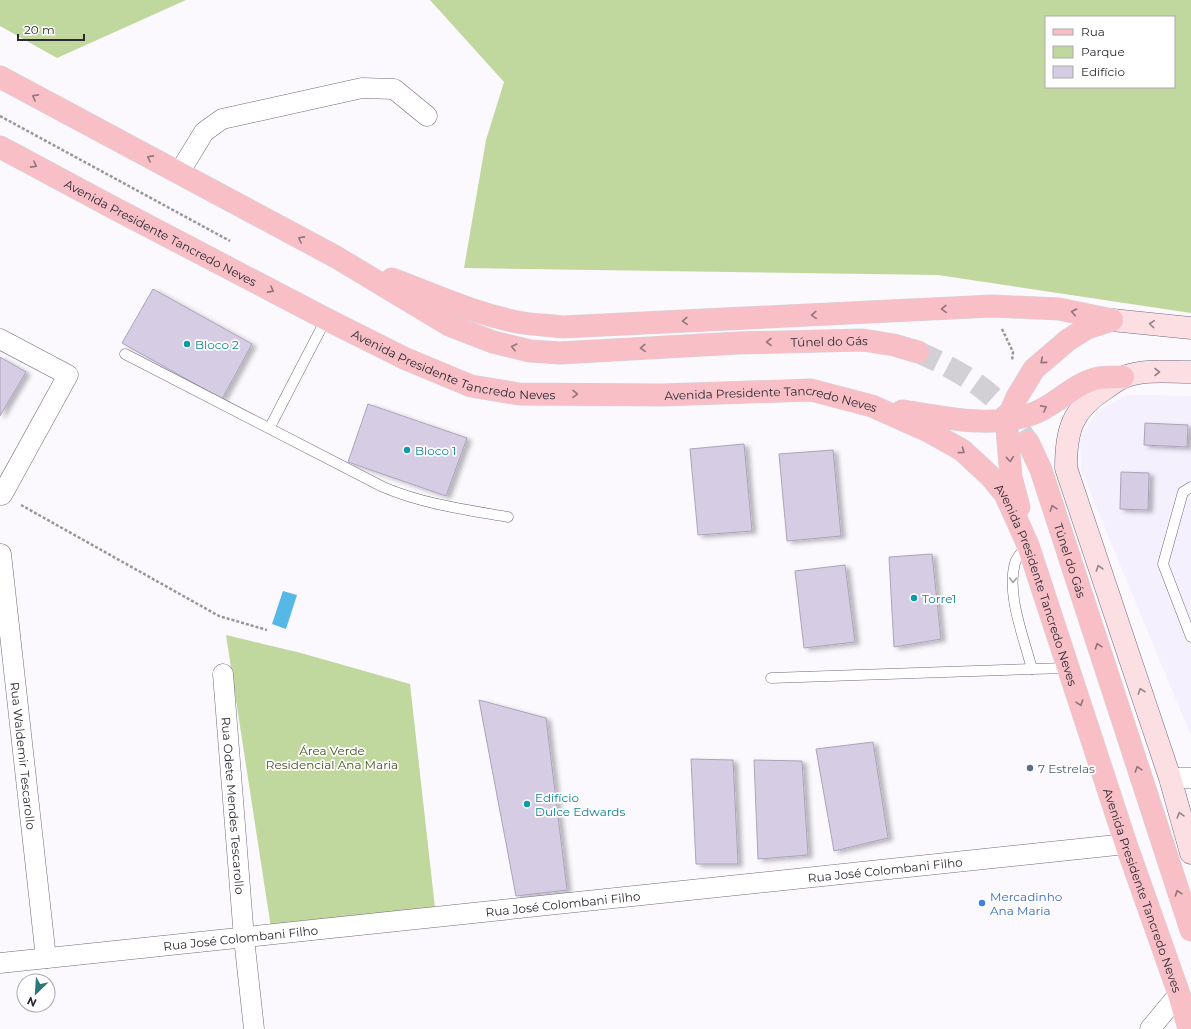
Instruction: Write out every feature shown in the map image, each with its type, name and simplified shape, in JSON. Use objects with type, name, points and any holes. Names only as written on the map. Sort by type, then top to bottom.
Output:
[{"type":"main road","points":[[0,77],[336,257],[452,303],[486,314],[523,323],[562,327],[992,306],[1059,309],[1112,320],[1191,328]]},
{"type":"main road","name":"Avenida Presidente Tancredo Neves","points":[[0,147],[326,319],[406,359],[471,386],[519,394],[662,395],[811,390],[872,406],[928,430],[962,450],[990,476],[1005,494],[1028,545],[1126,844],[1189,1029]]},
{"type":"main road","name":"Túnel do Gás","points":[[336,257],[449,325],[493,342],[530,351],[560,353],[738,343],[863,340],[894,345],[918,352]]},
{"type":"main road","points":[[1028,545],[1011,477],[1007,429],[1008,420],[1017,397],[1034,369],[1068,340],[1087,328],[1112,320]]},
{"type":"main road","points":[[872,406],[959,420],[987,422],[1008,420],[1042,410],[1083,384],[1098,378],[1123,377],[1148,372],[1191,372]]},
{"type":"main road","points":[[1123,377],[1095,395],[1081,408],[1071,425],[1066,448],[1066,468],[1123,640],[1180,778],[1191,853]]},
{"type":"main road","name":"Túnel do Gás","points":[[1028,442],[1040,470],[1191,930]]},
{"type":"street","points":[[178,173],[204,132],[222,119],[362,88],[394,89],[427,116]]},
{"type":"street","points":[[0,339],[68,375],[2,495]]},
{"type":"street","name":"Rua Waldemir Tescarollo","points":[[1,554],[46,958]]},
{"type":"street","name":"Rua Odete Mendes Tescarollo","points":[[223,674],[244,938],[254,1029]]},
{"type":"street","name":"Rua José Colombani Filho","points":[[0,963],[1126,844]]},
{"type":"street","points":[[1150,1029],[1178,994]]},
{"type":"lane","points":[[270,427],[326,319]]},
{"type":"lane","points":[[125,354],[270,427],[383,487],[402,495],[441,505],[508,517]]},
{"type":"lane","points":[[1191,487],[1183,492],[1163,564],[1191,637]]},
{"type":"lane","points":[[1028,545],[1015,561],[1012,580],[1015,607],[1032,669]]},
{"type":"lane","points":[[771,678],[1068,668]]},
{"type":"path","points":[[2,495],[218,616],[267,630]]},
{"type":"shaded area","points":[[1127,395],[1191,396],[1191,736],[1081,470],[1080,439],[1096,412]]},
{"type":"green space","points":[[0,0],[186,0],[57,58],[0,26]]},
{"type":"green space","points":[[430,0],[1191,0],[1191,313],[938,275],[464,268],[486,140],[504,82]]},
{"type":"green space","name":"Área Verde Residencial Ana Maria","points":[[226,635],[301,653],[410,684],[436,917],[271,928]]},
{"type":"water","points":[[283,591],[297,595],[286,629],[272,624]]},
{"type":"building","name":"Bloco 2","points":[[153,289],[252,344],[222,399],[122,343]]},
{"type":"building","points":[[0,357],[26,372],[0,416]]},
{"type":"building","name":"Bloco 1","points":[[368,404],[467,438],[446,496],[348,462]]},
{"type":"building","points":[[1145,423],[1188,425],[1187,447],[1144,445]]},
{"type":"building","points":[[744,444],[752,531],[698,535],[690,449]]},
{"type":"building","points":[[833,450],[841,536],[787,541],[779,454]]},
{"type":"building","points":[[1121,472],[1149,473],[1148,510],[1120,509]]},
{"type":"building","name":"Torre1","points":[[932,554],[941,639],[894,647],[889,557]]},
{"type":"building","points":[[845,565],[855,642],[804,648],[795,571]]},
{"type":"building","name":"Edifício Dulce Edwards","points":[[479,700],[546,718],[567,890],[516,896]]},
{"type":"building","points":[[873,742],[888,838],[834,851],[816,749]]},
{"type":"building","points":[[691,759],[733,760],[738,864],[696,864]]},
{"type":"building","points":[[754,760],[802,761],[808,855],[758,859]]},
{"type":"tunnel","points":[[918,352],[964,375],[994,398],[1007,411],[1028,442]]},
{"type":"place","name":"Bloco 2","points":[[187,344]]},
{"type":"place","name":"Bloco 1","points":[[407,450]]},
{"type":"place","name":"Torre1","points":[[914,598]]},
{"type":"place","name":"7 Estrelas","points":[[1030,768]]},
{"type":"place","name":"Edifício Dulce Edwards","points":[[527,804]]},
{"type":"place","name":"Mercadinho Ana Maria","points":[[982,903]]}]
